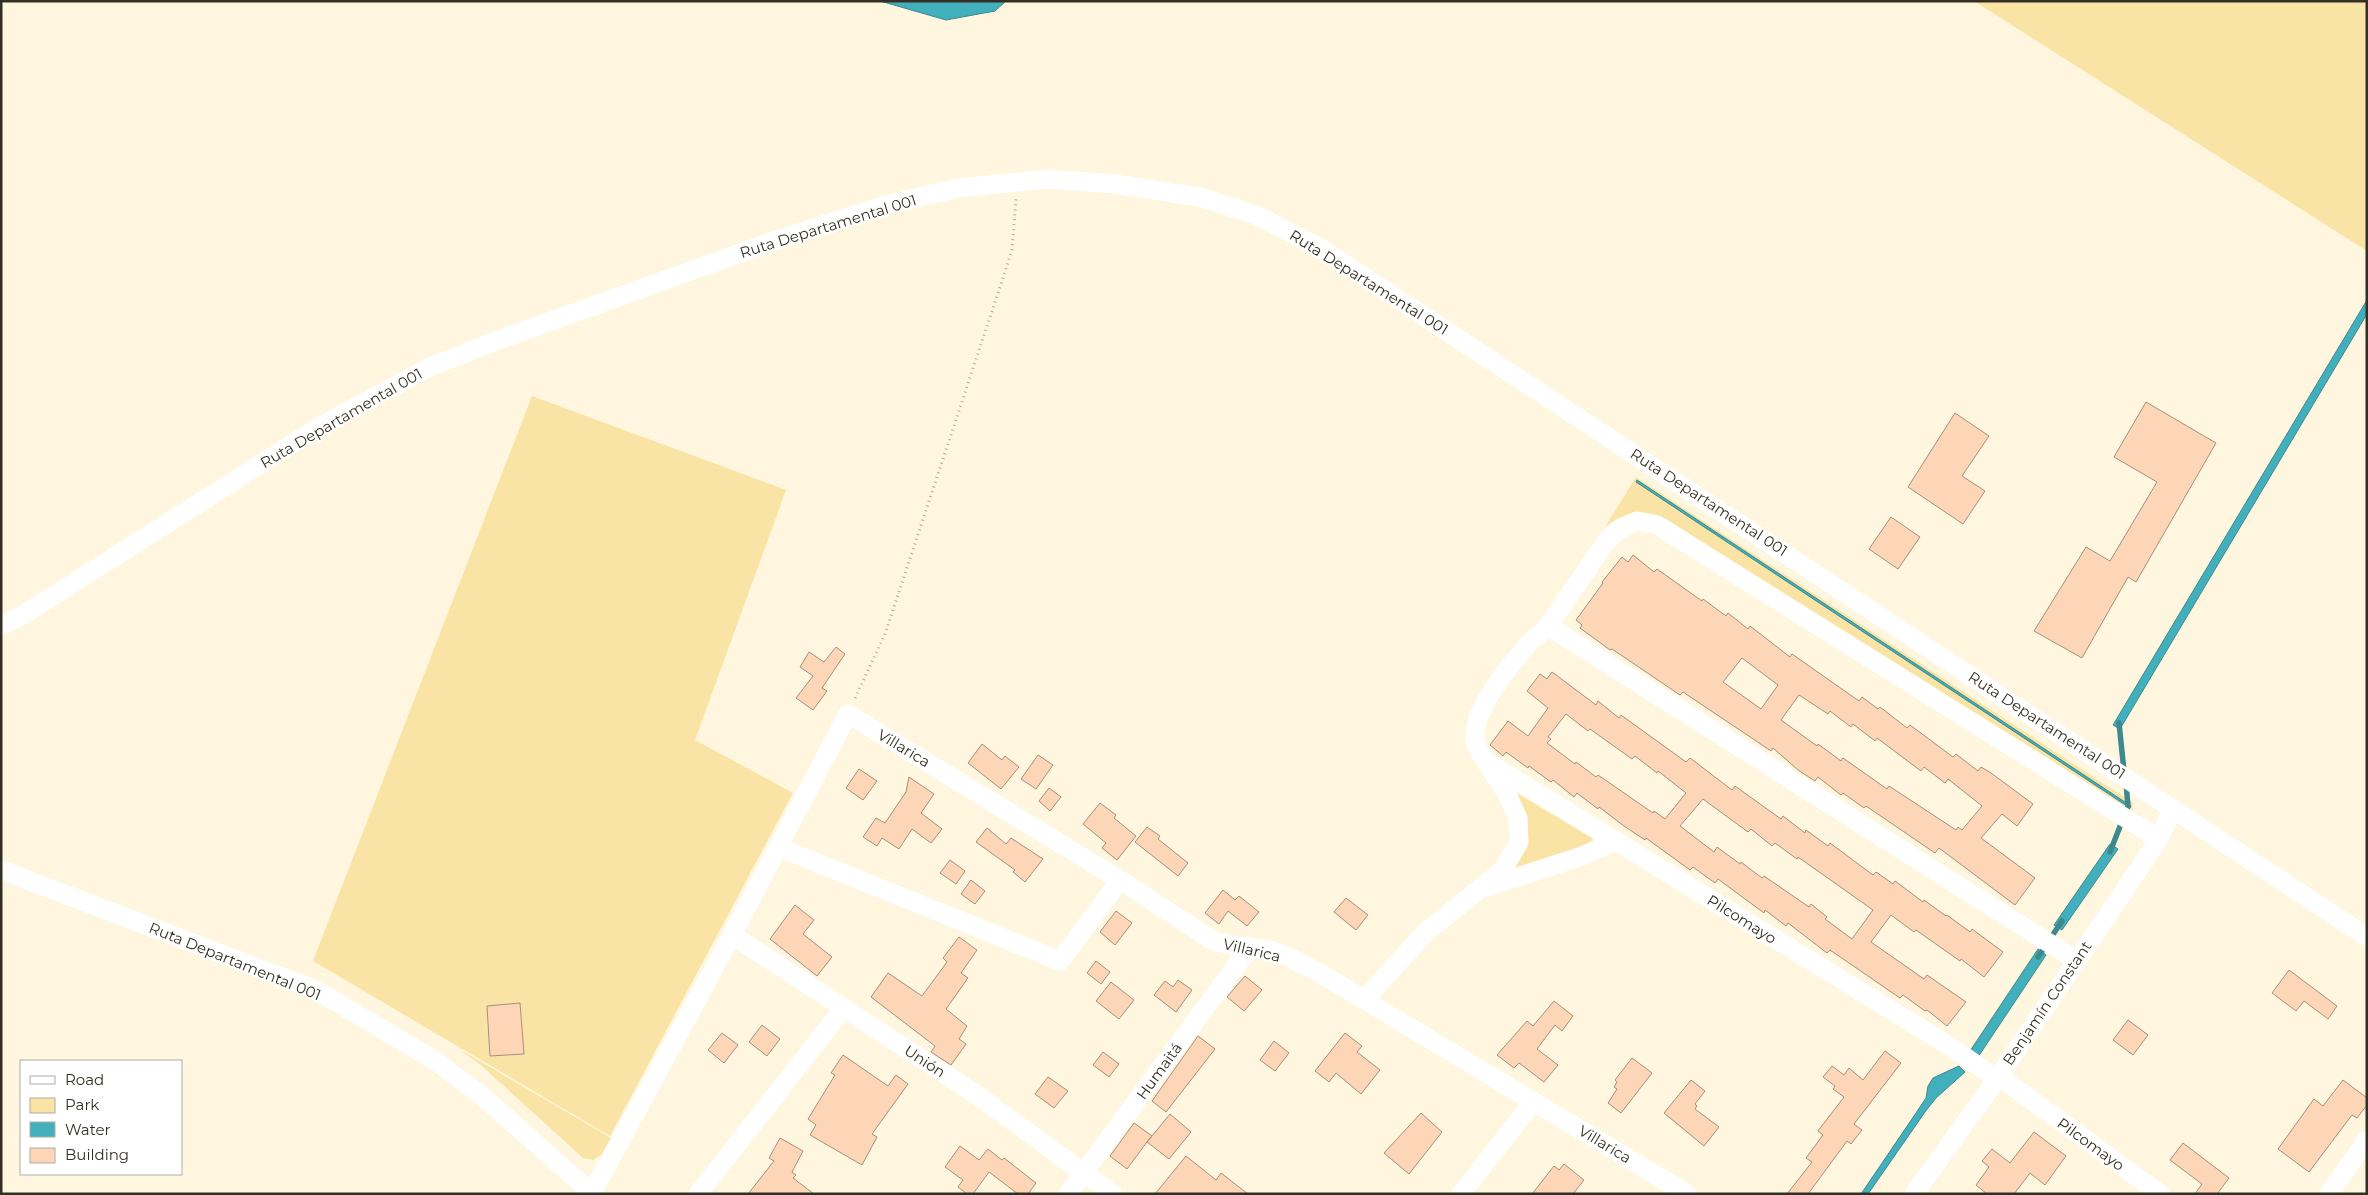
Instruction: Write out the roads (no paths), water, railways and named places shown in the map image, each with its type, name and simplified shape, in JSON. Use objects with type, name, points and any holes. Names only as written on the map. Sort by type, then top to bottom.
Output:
[{"type":"street","name":"Ruta Departamental 001","points":[[1,626],[31,610],[322,425],[430,367],[493,342],[774,241],[885,205],[958,188],[1048,179],[1115,184],[1200,197],[1256,215],[1322,248],[2367,937]]},
{"type":"street","points":[[1364,1000],[1425,932],[1503,870],[1512,856],[1520,831],[1518,818],[1506,792],[1480,753],[1475,741],[1474,731],[1482,709],[1506,671],[1529,643],[1548,626],[1606,542],[1618,530],[1637,521],[1656,525],[2159,839]]},
{"type":"street","points":[[1548,626],[2076,960]]},
{"type":"street","name":"Villarica","points":[[778,847],[848,714],[1120,880],[1212,940],[1229,947],[1250,947],[1275,952],[1318,972],[1687,1194]]},
{"type":"street","name":"Pilcomayo","points":[[1486,762],[1998,1077],[2160,1194]]},
{"type":"street","name":"Benjamín Constant","points":[[1914,1194],[1998,1077],[2159,839],[2174,808]]},
{"type":"street","points":[[1476,890],[1566,862],[1616,842]]},
{"type":"street","points":[[593,1193],[778,847],[1060,961],[1120,880]]},
{"type":"street","name":"Ruta Departamental 001","points":[[1,870],[316,990],[434,1060],[481,1095],[593,1193]]},
{"type":"street","name":"Unión","points":[[732,936],[974,1093],[1113,1194]]},
{"type":"street","name":"Humaitá","points":[[1068,1194],[1250,947]]},
{"type":"street","points":[[707,1191],[843,1009]]},
{"type":"street","points":[[1461,1194],[1533,1102]]},
{"type":"street","points":[[2329,1194],[2367,1140]]},
{"type":"water","points":[[880,1],[1006,1],[995,11],[946,20]]},
{"type":"water","points":[[2367,300],[2367,314],[2120,729],[2113,725]]},
{"type":"water","points":[[1637,480],[2131,806],[2130,808],[1636,482]]},
{"type":"water","points":[[2110,844],[2118,849],[2062,930],[2054,925]]},
{"type":"water","points":[[2038,949],[2046,955],[1978,1057],[1970,1051]]},
{"type":"water","points":[[1959,1066],[1965,1072],[1936,1098],[1868,1194],[1861,1194],[1926,1098],[1928,1086],[1933,1078]]},
{"type":"waterway","points":[[2119,723],[2124,771]]},
{"type":"waterway","points":[[2110,852],[2128,806],[2126,783]]},
{"type":"waterway","points":[[2038,957],[2062,921]]}]
